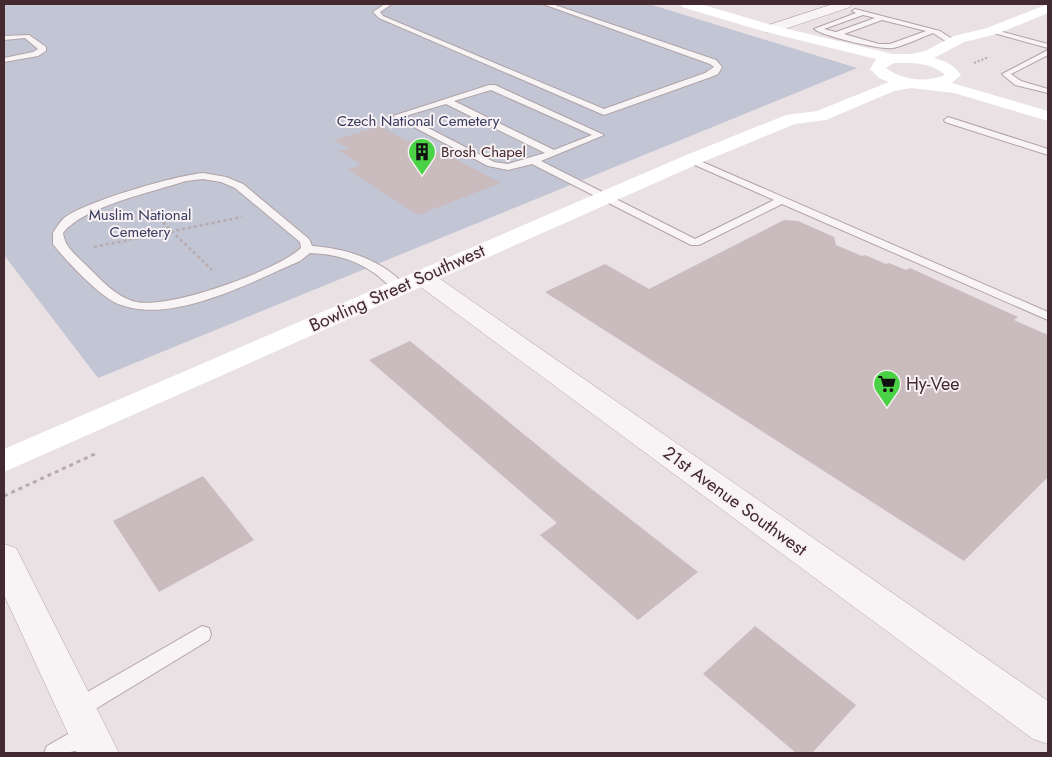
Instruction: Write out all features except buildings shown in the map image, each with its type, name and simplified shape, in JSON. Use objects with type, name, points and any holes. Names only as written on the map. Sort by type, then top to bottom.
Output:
[{"type":"main road","points":[[687,4],[771,29],[893,59]]},
{"type":"main road","points":[[879,70],[885,60],[912,59],[930,54],[953,42],[986,33],[1048,8]]},
{"type":"main road","points":[[771,29],[793,40],[879,70],[921,83],[957,89],[1048,116]]},
{"type":"main road","points":[[921,83],[946,81],[948,72],[961,55],[988,40],[986,33]]},
{"type":"main road","points":[[912,59],[1048,108]]},
{"type":"main road","name":"Bowling Street Southwest","points":[[792,119],[793,113],[871,80],[879,70]]},
{"type":"main road","name":"Bowling Street Southwest","points":[[4,461],[691,160],[792,119],[820,116],[890,87],[921,83]]},
{"type":"street","points":[[771,29],[841,5]]},
{"type":"street","name":"21st Avenue Southwest","points":[[411,282],[1044,713]]},
{"type":"street","points":[[4,558],[88,731]]},
{"type":"lane","points":[[390,4],[376,12],[382,17],[604,112]]},
{"type":"lane","points":[[546,4],[713,62],[718,67],[715,72],[708,75],[573,123]]},
{"type":"lane","points":[[841,5],[863,13],[944,35],[953,42]]},
{"type":"lane","points":[[863,13],[818,30],[879,46],[891,46],[928,30],[986,33],[1048,46]]},
{"type":"lane","points":[[836,35],[881,18]]},
{"type":"lane","points":[[4,38],[27,36],[43,49],[35,54],[4,60]]},
{"type":"lane","points":[[1048,52],[1006,74],[1018,82],[1048,91]]},
{"type":"lane","points":[[492,87],[498,77],[498,67]]},
{"type":"lane","points":[[492,87],[600,135],[533,161],[508,166],[491,164],[397,116],[492,87]]},
{"type":"lane","points":[[447,101],[553,153]]},
{"type":"lane","points":[[948,120],[1048,152]]},
{"type":"lane","points":[[691,160],[1048,316]]},
{"type":"lane","points":[[533,161],[695,243],[782,200]]},
{"type":"lane","points":[[308,249],[305,241],[239,186],[223,179],[213,178],[185,178],[86,210],[67,221],[58,233],[59,244],[118,300],[133,305],[158,306],[192,300],[296,259],[308,249],[331,250],[358,257],[411,282]]},
{"type":"lane","points":[[54,753],[88,731],[202,634]]},
{"type":"path","points":[[134,195],[228,286]]},
{"type":"path","points":[[68,252],[270,212]]},
{"type":"green space","points":[[4,4],[649,4],[857,68],[98,378],[4,255]]},
{"type":"place","name":"Brosh Chapel","points":[[422,176]]},
{"type":"place","name":"Hy-Vee","points":[[887,408]]},
{"type":"park label","name":"Czech National Cemetery","points":[[418,121]]},
{"type":"park label","name":"Muslim National Cemetery","points":[[140,224]]}]
